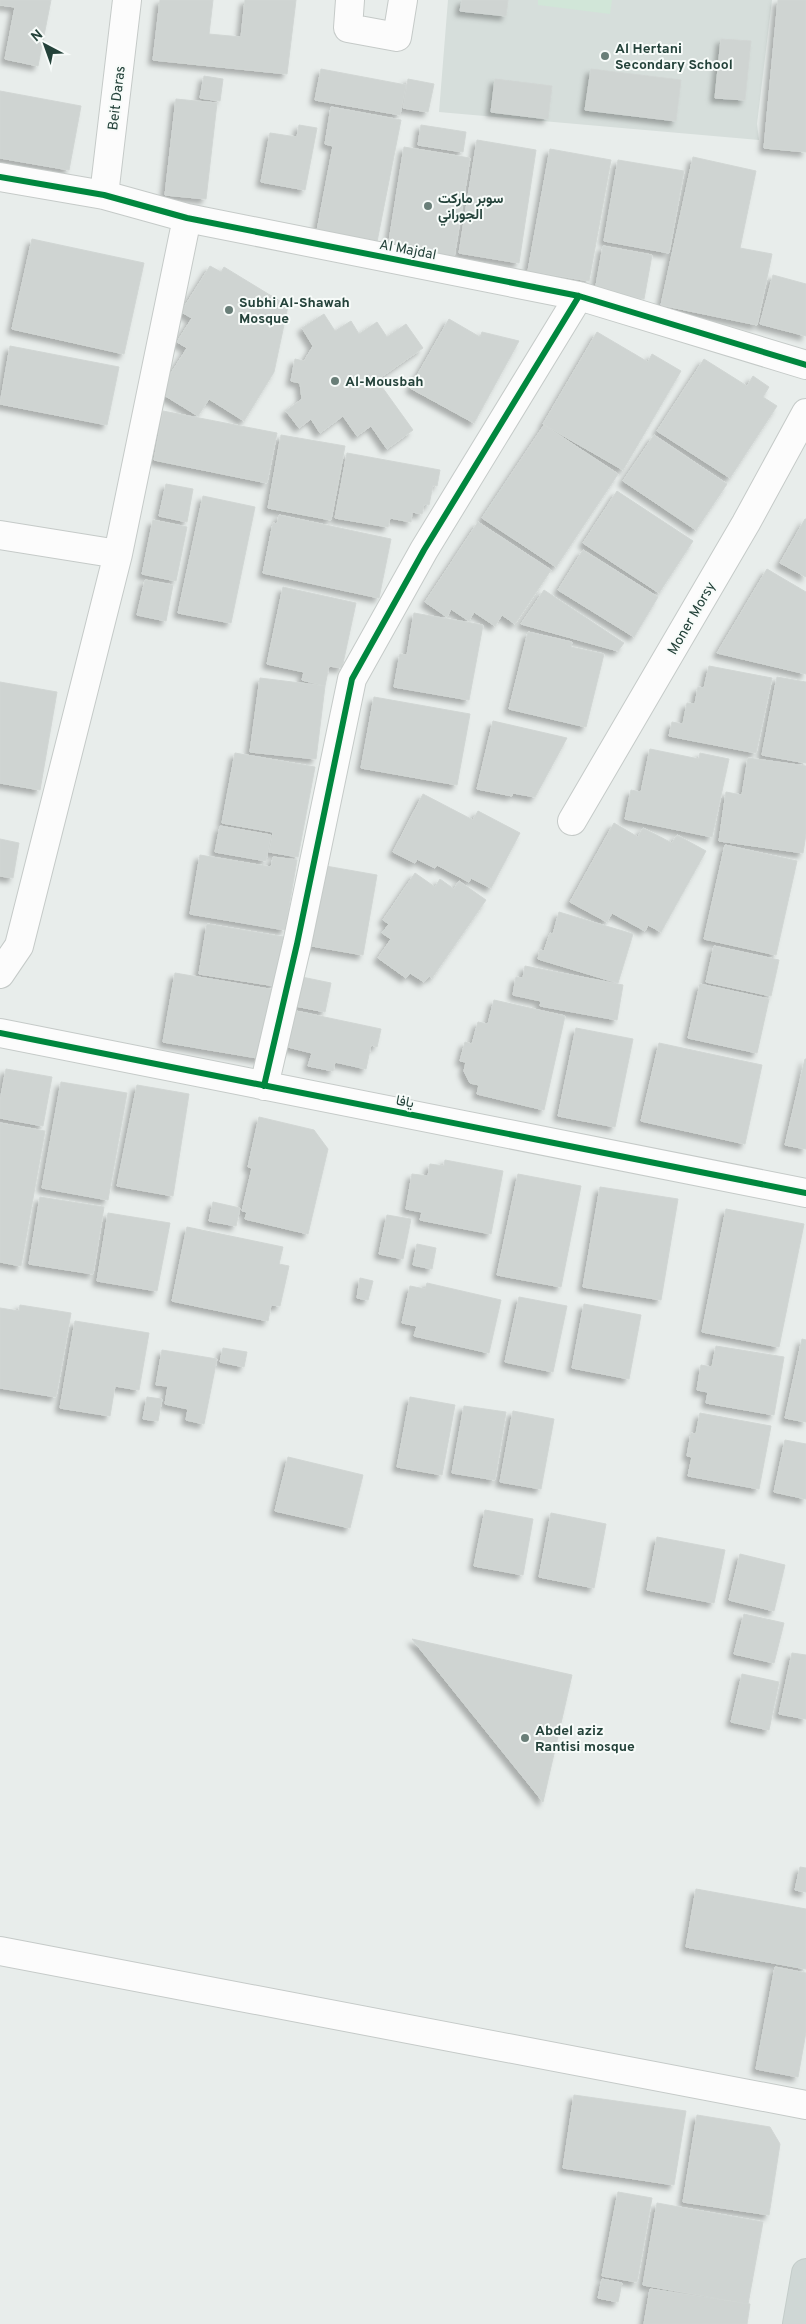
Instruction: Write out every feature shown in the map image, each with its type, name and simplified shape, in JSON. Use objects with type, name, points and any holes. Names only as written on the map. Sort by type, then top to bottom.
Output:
[{"type":"main road","points":[[797,2324],[806,2273]]},
{"type":"street","name":"Beit Daras","points":[[104,195],[128,0]]},
{"type":"street","points":[[350,0],[348,28],[398,37],[403,0]]},
{"type":"street","name":"Al Majdal","points":[[0,178],[104,195],[187,218],[579,296],[806,365]]},
{"type":"street","points":[[0,974],[19,946],[118,554],[187,218]]},
{"type":"street","points":[[264,1086],[297,944],[352,680],[424,550],[579,296]]},
{"type":"street","name":"Moner Morsy","points":[[572,821],[746,523],[806,414]]},
{"type":"street","points":[[0,535],[118,554]]},
{"type":"street","name":"يافا","points":[[0,1033],[806,1193]]},
{"type":"street","points":[[0,1952],[806,2105]]},
{"type":"shaded area","name":"Al Hertani Secondary School","points":[[448,0],[772,0],[757,124],[759,140],[439,112]]},
{"type":"green space","points":[[538,0],[612,0],[610,14],[538,5]]},
{"type":"building","points":[[0,0],[51,0],[38,66],[5,59],[15,7],[0,5]]},
{"type":"building","points":[[160,0],[213,0],[209,34],[241,37],[245,0],[296,0],[287,74],[153,60]]},
{"type":"building","points":[[462,0],[508,0],[506,16],[460,11]]},
{"type":"building","points":[[778,0],[806,0],[806,152],[764,148]]},
{"type":"building","points":[[721,39],[751,41],[745,100],[715,98]]},
{"type":"building","points":[[321,69],[406,85],[400,115],[315,100]]},
{"type":"building","points":[[591,69],[681,80],[676,121],[585,110]]},
{"type":"building","points":[[204,76],[223,79],[220,101],[200,98]]},
{"type":"building","points":[[408,79],[434,84],[428,112],[403,108]]},
{"type":"building","points":[[495,79],[552,86],[548,119],[491,112]]},
{"type":"building","points":[[0,91],[81,106],[69,170],[0,158]]},
{"type":"building","points":[[176,99],[217,103],[206,199],[165,195]]},
{"type":"building","points":[[331,107],[401,120],[376,247],[316,236],[333,146],[325,144]]},
{"type":"building","points":[[299,125],[317,128],[305,190],[261,182],[270,133],[297,137]]},
{"type":"building","points":[[421,125],[466,132],[463,152],[418,145]]},
{"type":"building","points":[[477,140],[536,150],[519,263],[459,253]]},
{"type":"building","name":"سوبر ماركت الجوراني","points":[[404,147],[470,158],[453,264],[387,254]]},
{"type":"building","points":[[550,149],[611,160],[589,281],[528,271]]},
{"type":"building","points":[[693,157],[756,171],[740,248],[772,254],[757,325],[661,305]]},
{"type":"building","points":[[618,160],[684,171],[669,253],[604,241]]},
{"type":"building","points":[[32,239],[144,263],[124,354],[12,329]]},
{"type":"building","points":[[603,246],[652,255],[644,299],[595,291]]},
{"type":"building","points":[[210,266],[221,272],[224,267],[288,306],[274,372],[244,421],[209,399],[198,416],[159,392],[187,348],[177,342],[192,318],[181,312]]},
{"type":"building","points":[[773,275],[806,284],[806,336],[760,324]]},
{"type":"building","name":"Al-Mousbah","points":[[324,314],[335,331],[351,321],[359,334],[377,322],[387,337],[406,324],[423,348],[377,380],[413,430],[387,449],[371,426],[357,436],[343,416],[320,433],[311,419],[299,428],[286,411],[302,399],[300,383],[291,381],[295,359],[304,361],[313,346],[302,328]]},
{"type":"building","points":[[449,319],[480,337],[482,332],[519,341],[474,423],[410,388]]},
{"type":"building","points":[[597,332],[648,362],[652,354],[681,371],[623,470],[543,424]]},
{"type":"building","points":[[10,346],[119,367],[107,425],[0,404]]},
{"type":"building","points":[[704,359],[747,386],[753,376],[769,387],[763,397],[777,406],[730,478],[657,431]]},
{"type":"building","points":[[163,411],[277,433],[267,483],[154,460]]},
{"type":"building","points":[[544,425],[618,474],[556,567],[482,518]]},
{"type":"building","points":[[281,435],[345,446],[331,520],[268,508]]},
{"type":"building","points":[[654,435],[727,484],[696,530],[623,481]]},
{"type":"building","points":[[347,453],[440,470],[437,486],[433,485],[429,505],[424,504],[422,514],[412,512],[411,522],[390,518],[388,527],[335,518]]},
{"type":"building","points":[[166,484],[193,489],[187,522],[159,516]]},
{"type":"building","points":[[617,491],[693,541],[659,593],[583,543]]},
{"type":"building","points":[[203,496],[255,507],[231,623],[178,613]]},
{"type":"building","points":[[279,515],[391,539],[379,598],[263,573],[273,523],[277,524]]},
{"type":"building","points":[[806,519],[806,577],[780,563]]},
{"type":"building","points":[[153,520],[187,527],[176,581],[142,574]]},
{"type":"building","points":[[478,522],[551,570],[515,624],[502,615],[495,626],[474,612],[469,621],[451,609],[447,617],[425,602]]},
{"type":"building","points":[[583,550],[658,597],[634,637],[558,590]]},
{"type":"building","points":[[767,569],[806,592],[806,674],[717,653]]},
{"type":"building","points":[[145,580],[173,585],[166,621],[137,615]]},
{"type":"building","points":[[283,587],[356,603],[342,668],[329,666],[325,686],[302,680],[304,672],[267,664]]},
{"type":"building","points":[[544,590],[624,643],[618,651],[521,624]]},
{"type":"building","points":[[414,613],[483,625],[469,700],[394,687],[400,654],[407,655]]},
{"type":"building","points":[[528,632],[572,642],[571,647],[604,654],[586,727],[509,709]]},
{"type":"building","points":[[709,666],[772,678],[756,753],[669,736],[672,722],[683,724],[687,703],[695,704],[698,687],[704,688]]},
{"type":"building","points":[[777,677],[806,682],[806,763],[762,755]]},
{"type":"building","points":[[260,678],[325,686],[316,759],[250,752]]},
{"type":"building","points":[[0,682],[57,692],[40,790],[0,783]]},
{"type":"building","points":[[374,697],[470,714],[457,785],[361,768]]},
{"type":"building","points":[[493,721],[567,738],[535,797],[513,793],[512,796],[477,789]]},
{"type":"building","points":[[650,749],[699,759],[700,753],[729,759],[712,837],[625,819],[631,790],[641,792]]},
{"type":"building","points":[[235,753],[315,767],[298,857],[269,852],[273,832],[222,823]]},
{"type":"building","points":[[748,758],[806,766],[806,834],[803,853],[719,841],[726,792],[742,795]]},
{"type":"building","points":[[423,794],[473,820],[478,811],[520,833],[491,888],[471,878],[469,882],[437,865],[435,868],[417,859],[415,863],[393,852]]},
{"type":"building","points":[[614,823],[638,837],[643,828],[672,843],[677,835],[706,851],[661,932],[648,925],[645,931],[612,913],[607,922],[570,902]]},
{"type":"building","points":[[220,826],[271,835],[266,861],[215,852]]},
{"type":"building","points":[[0,839],[19,843],[13,878],[0,876]]},
{"type":"building","points":[[725,845],[797,861],[776,955],[704,939]]},
{"type":"building","points":[[200,855],[271,867],[273,857],[297,860],[285,930],[190,914]]},
{"type":"building","points":[[320,865],[377,875],[363,955],[306,945]]},
{"type":"building","points":[[415,873],[435,887],[440,879],[454,889],[459,881],[486,900],[432,978],[429,976],[424,982],[410,973],[406,978],[378,958],[391,939],[382,933],[389,924],[383,920]]},
{"type":"building","points":[[559,912],[633,934],[618,983],[538,959],[540,950],[544,951],[550,933],[553,934]]},
{"type":"building","points":[[207,924],[284,937],[275,986],[199,974]]},
{"type":"building","points":[[714,946],[779,960],[771,996],[706,982]]},
{"type":"building","points":[[525,966],[623,985],[617,1020],[540,1006],[541,1001],[513,995],[516,977],[523,978]]},
{"type":"building","points":[[175,973],[275,990],[263,1059],[163,1042]]},
{"type":"building","points":[[297,976],[331,983],[325,1012],[290,1005]]},
{"type":"building","points":[[700,984],[769,999],[757,1053],[688,1038]]},
{"type":"building","points":[[494,1000],[565,1016],[544,1110],[477,1094],[479,1085],[470,1083],[464,1071],[466,1062],[460,1061],[465,1042],[472,1044],[478,1022],[488,1024]]},
{"type":"building","points":[[296,1011],[381,1029],[377,1047],[371,1045],[366,1069],[335,1062],[333,1071],[308,1066],[312,1053],[288,1047]]},
{"type":"building","points":[[576,1028],[633,1039],[615,1127],[558,1116]]},
{"type":"building","points":[[659,1043],[762,1065],[745,1144],[641,1121]]},
{"type":"building","points":[[806,1059],[806,1149],[785,1145]]},
{"type":"building","points":[[6,1069],[52,1077],[43,1126],[0,1118],[0,1101]]},
{"type":"building","points":[[61,1082],[127,1093],[108,1200],[42,1188]]},
{"type":"building","points":[[137,1085],[189,1094],[173,1196],[117,1186]]},
{"type":"building","points":[[259,1117],[314,1130],[328,1149],[308,1234],[245,1219],[247,1212],[242,1211],[252,1168],[248,1167]]},
{"type":"building","points":[[0,1123],[45,1131],[21,1266],[0,1262]]},
{"type":"building","points":[[445,1160],[503,1171],[491,1234],[420,1220],[422,1212],[406,1209],[412,1174],[428,1176],[430,1164],[444,1166]]},
{"type":"building","points":[[518,1174],[581,1186],[561,1287],[497,1275]]},
{"type":"building","points":[[600,1187],[678,1199],[661,1300],[583,1287]]},
{"type":"building","points":[[40,1197],[104,1207],[93,1274],[29,1264]]},
{"type":"building","points":[[213,1202],[240,1208],[236,1226],[209,1221]]},
{"type":"building","points":[[726,1209],[804,1224],[779,1347],[702,1332]]},
{"type":"building","points":[[108,1213],[170,1223],[157,1291],[97,1281]]},
{"type":"building","points":[[387,1215],[411,1219],[403,1259],[379,1254]]},
{"type":"building","points":[[187,1227],[283,1247],[279,1264],[289,1266],[280,1306],[271,1305],[268,1321],[172,1301]]},
{"type":"building","points":[[417,1244],[436,1248],[432,1269],[413,1265]]},
{"type":"building","points":[[360,1278],[373,1281],[368,1300],[357,1298]]},
{"type":"building","points":[[427,1283],[501,1300],[489,1353],[414,1336],[417,1326],[402,1323],[410,1286],[425,1289]]},
{"type":"building","points":[[519,1297],[567,1306],[553,1372],[505,1362]]},
{"type":"building","points":[[584,1304],[641,1315],[629,1379],[572,1368]]},
{"type":"building","points":[[20,1305],[71,1313],[56,1397],[0,1388],[0,1308],[19,1311]]},
{"type":"building","points":[[75,1321],[149,1333],[139,1390],[115,1386],[110,1416],[60,1408]]},
{"type":"building","points":[[802,1339],[806,1340],[806,1422],[785,1418]]},
{"type":"building","points":[[716,1346],[784,1357],[774,1415],[706,1403],[708,1392],[697,1390],[701,1365],[712,1367]]},
{"type":"building","points":[[223,1348],[247,1352],[244,1367],[220,1362]]},
{"type":"building","points":[[162,1350],[217,1359],[204,1424],[186,1420],[188,1409],[165,1404],[168,1386],[156,1385]]},
{"type":"building","points":[[147,1397],[162,1399],[158,1421],[143,1419]]},
{"type":"building","points":[[410,1397],[455,1405],[442,1475],[397,1467]]},
{"type":"building","points":[[464,1406],[506,1412],[495,1480],[452,1473]]},
{"type":"building","points":[[513,1411],[554,1419],[541,1489],[500,1482]]},
{"type":"building","points":[[700,1413],[771,1426],[759,1489],[688,1476],[692,1457],[687,1456],[691,1433],[696,1434]]},
{"type":"building","points":[[785,1440],[806,1444],[806,1499],[774,1492]]},
{"type":"building","points":[[288,1457],[363,1475],[350,1528],[275,1511]]},
{"type":"building","points":[[485,1510],[533,1519],[523,1575],[474,1566]]},
{"type":"building","points":[[551,1513],[606,1524],[594,1588],[539,1577]]},
{"type":"building","points":[[657,1537],[725,1550],[714,1603],[647,1590]]},
{"type":"building","points":[[740,1554],[785,1565],[774,1611],[729,1600]]},
{"type":"building","points":[[744,1614],[784,1623],[774,1663],[734,1654]]},
{"type":"building","name":"Abdel aziz Rantisi mosque","points":[[412,1639],[572,1675],[543,1802]]},
{"type":"building","points":[[792,1653],[806,1655],[806,1719],[779,1714]]},
{"type":"building","points":[[742,1674],[779,1682],[769,1730],[731,1722]]},
{"type":"building","points":[[800,1867],[806,1868],[806,1892],[795,1890]]},
{"type":"building","points":[[696,1889],[806,1909],[806,1969],[686,1947]]},
{"type":"building","points":[[775,1967],[806,1973],[806,2032],[798,2077],[756,2069]]},
{"type":"building","points":[[574,2095],[686,2111],[674,2185],[563,2168]]},
{"type":"building","points":[[697,2115],[770,2127],[780,2144],[769,2215],[683,2202]]},
{"type":"building","points":[[618,2192],[652,2198],[637,2282],[602,2276]]},
{"type":"building","points":[[657,2203],[763,2222],[748,2304],[643,2285]]},
{"type":"building","points":[[602,2279],[622,2283],[618,2302],[598,2298]]},
{"type":"building","points":[[650,2289],[750,2304],[747,2324],[644,2324]]},
{"type":"cycle path","points":[[0,177],[104,195],[187,218],[579,296],[806,365]]},
{"type":"cycle path","points":[[264,1086],[297,944],[352,679],[424,550],[579,296]]},
{"type":"cycle path","points":[[0,1033],[806,1193]]},
{"type":"place","name":"Al Hertani Secondary School","points":[[605,56]]},
{"type":"place","name":"سوبر ماركت الجوراني","points":[[428,206]]},
{"type":"place","name":"Subhi Al-Shawah Mosque","points":[[229,310]]},
{"type":"place","name":"Al-Mousbah","points":[[335,381]]},
{"type":"place","name":"Abdel aziz Rantisi mosque","points":[[525,1738]]}]
